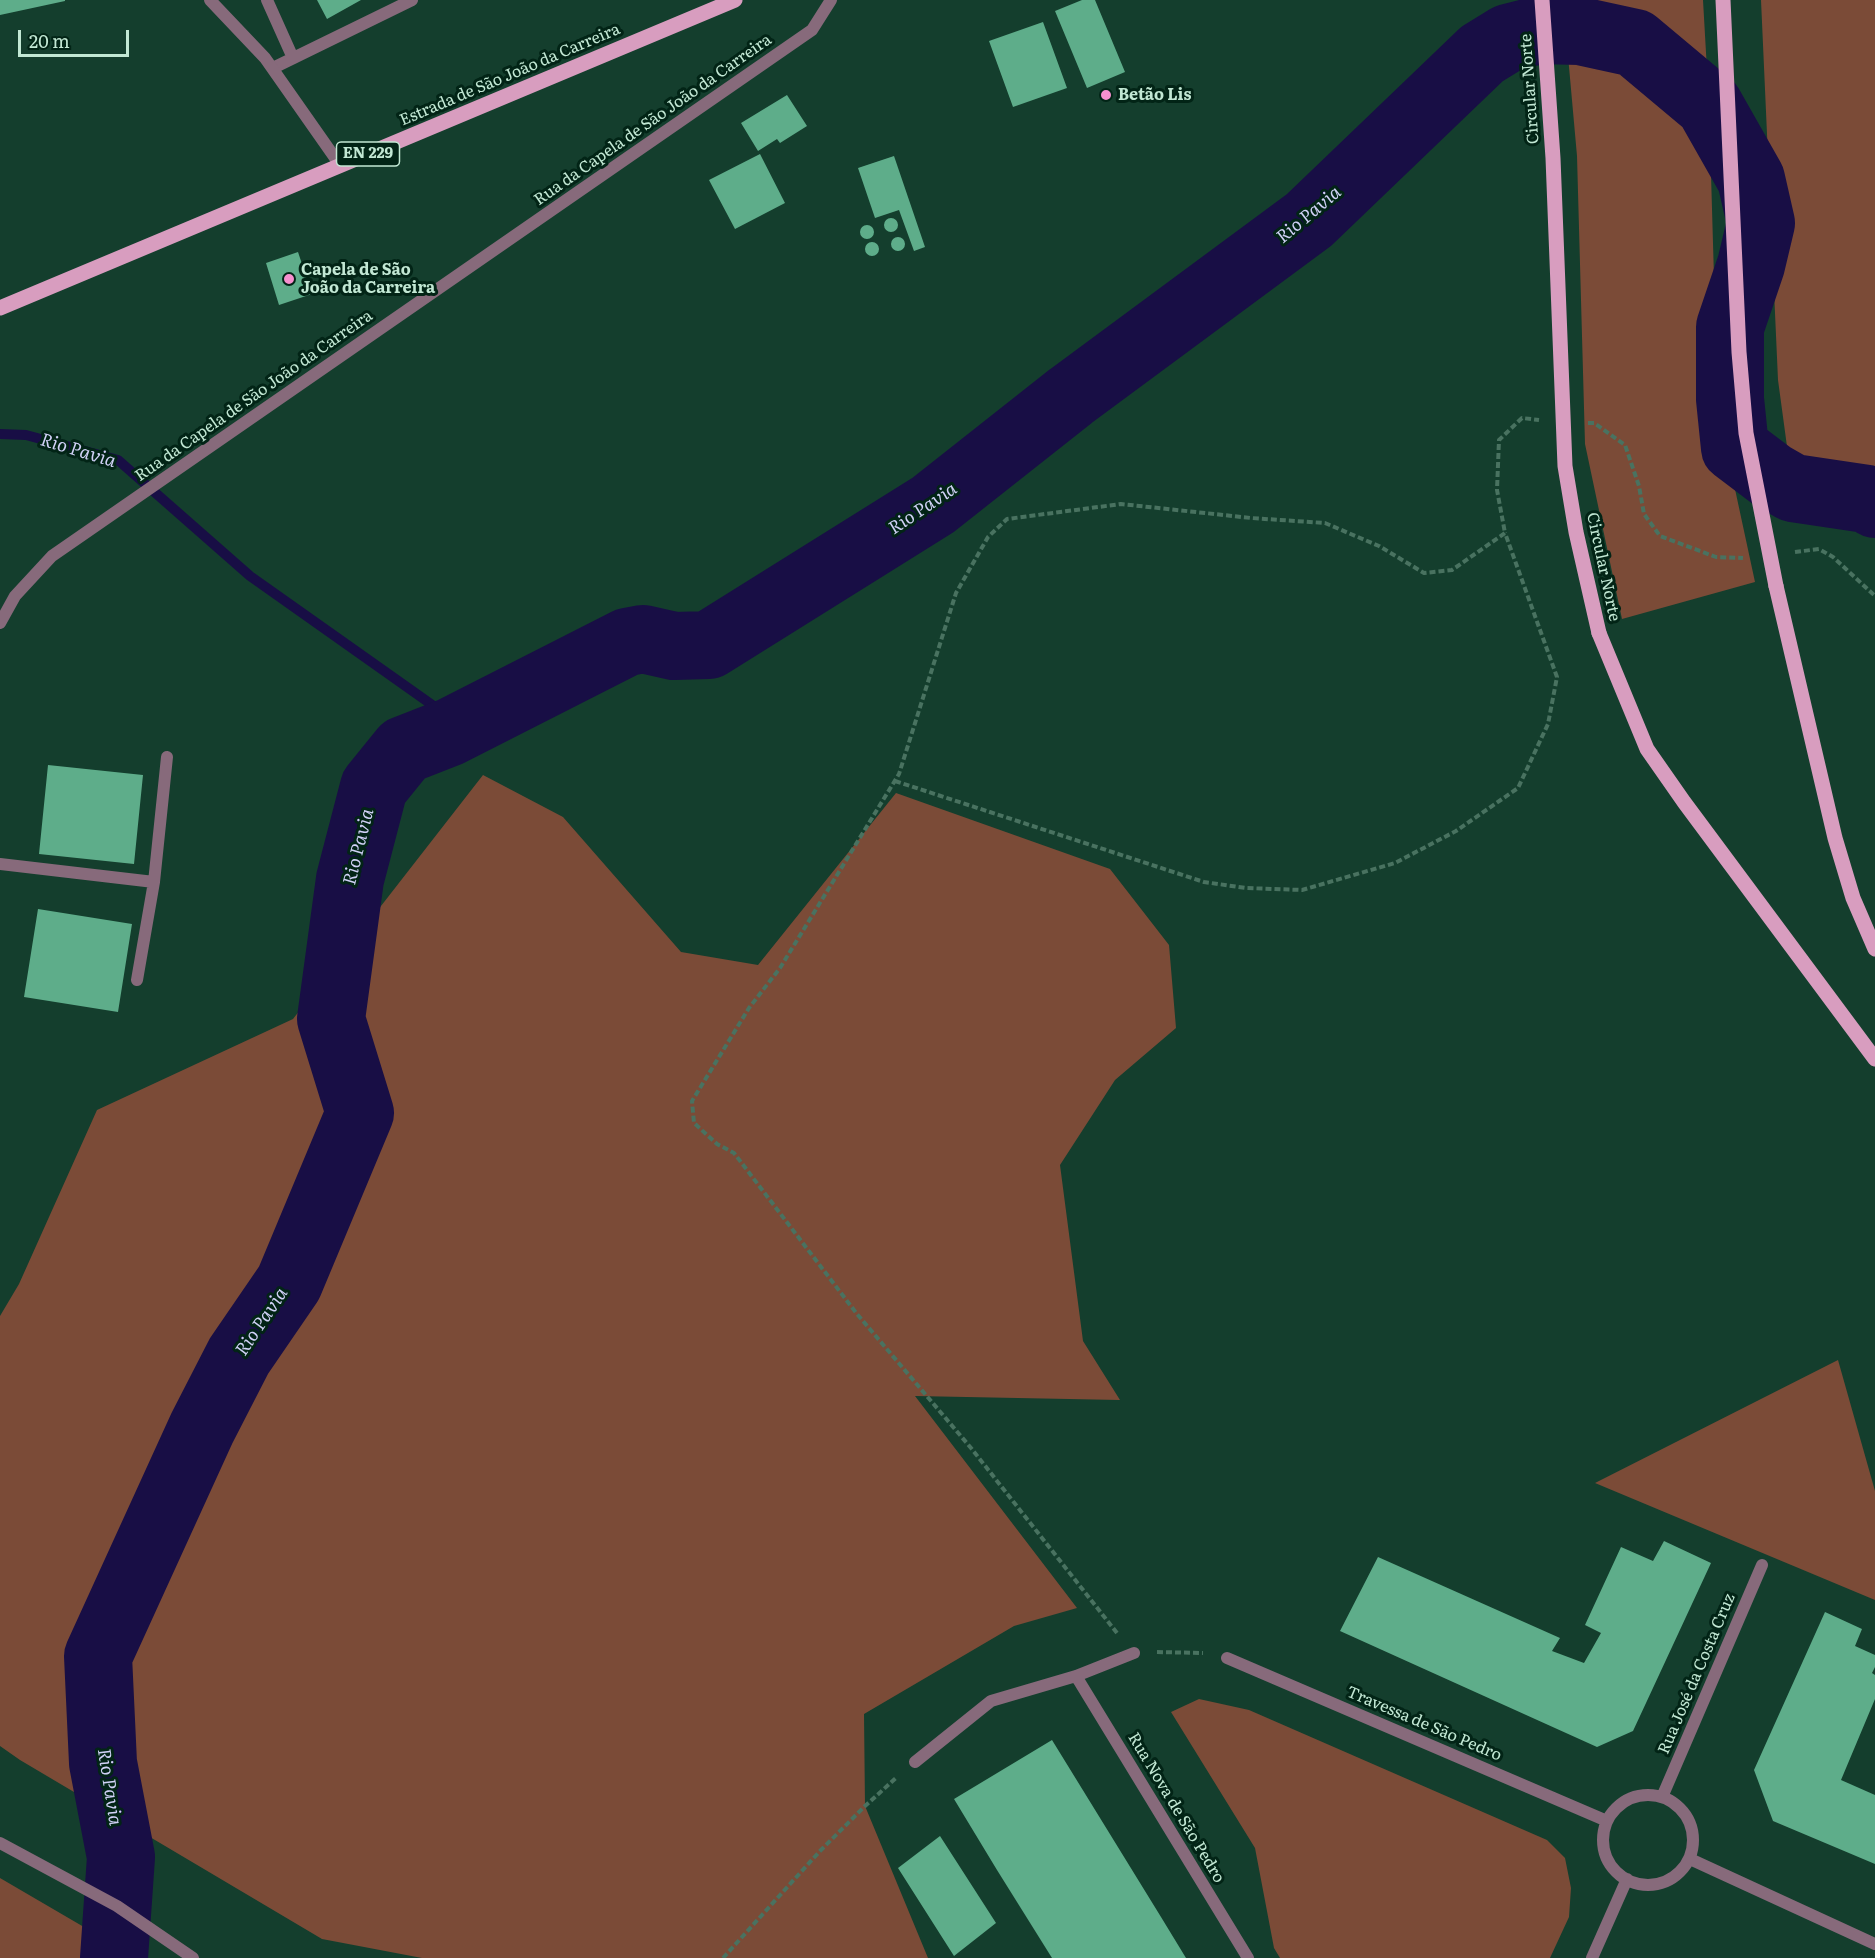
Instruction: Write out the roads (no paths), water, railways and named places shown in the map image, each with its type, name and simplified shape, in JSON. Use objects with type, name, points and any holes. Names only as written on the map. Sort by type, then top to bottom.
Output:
[{"type":"main road","name":"Estrada de São João da Carreira","points":[[0,308],[735,0]]},
{"type":"main road","name":"Circular Norte","points":[[1542,0],[1552,158],[1565,466],[1576,532],[1599,633],[1647,749],[1875,1059]]},
{"type":"main road","points":[[1723,0],[1738,352],[1746,433],[1776,586],[1835,838],[1852,898],[1875,949]]},
{"type":"street","points":[[210,0],[273,68],[340,165]]},
{"type":"street","points":[[267,0],[293,58]]},
{"type":"street","points":[[273,68],[412,0]]},
{"type":"street","name":"Rua da Capela de São João da Carreira","points":[[0,623],[15,596],[52,556],[812,30],[831,0]]},
{"type":"street","points":[[137,980],[154,882],[167,757]]},
{"type":"street","points":[[0,864],[154,882]]},
{"type":"street","name":"Rua José da Costa Cruz","points":[[1662,1797],[1762,1565]]},
{"type":"street","points":[[915,1762],[991,1701],[1076,1676],[1134,1653]]},
{"type":"street","name":"Travessa de São Pedro","points":[[1227,1658],[1607,1821]]},
{"type":"street","name":"Rua Nova de São Pedro","points":[[1076,1676],[1248,1958]]},
{"type":"street","points":[[1636,1796],[1662,1797],[1675,1804],[1686,1815],[1692,1829],[1693,1844],[1689,1858],[1681,1871],[1670,1880],[1655,1885],[1641,1885],[1627,1880],[1616,1872],[1608,1861],[1603,1834],[1614,1810],[1624,1802],[1636,1796]]},
{"type":"street","points":[[0,1843],[129,1914],[193,1958]]},
{"type":"street","points":[[1689,1858],[1875,1944]]},
{"type":"street","points":[[1592,1958],[1627,1880]]},
{"type":"waterway","name":"Rio Pavia","points":[[114,1958],[121,1857],[103,1763],[98,1656],[202,1428],[239,1356],[289,1283],[360,1113],[331,1019],[350,879],[374,787],[404,750],[450,732],[627,642],[643,639],[674,646],[709,645],[933,505],[1071,396],[1309,220],[1482,54],[1508,38],[1539,30],[1580,31],[1635,43],[1709,105],[1751,179],[1761,223],[1751,265],[1730,327],[1730,399],[1735,448],[1772,476],[1793,488],[1867,499],[1875,504]]},
{"type":"waterway","name":"Rio Pavia","points":[[0,434],[26,435],[118,460],[250,576],[462,726]]},
{"type":"place","name":"Betão Lis","points":[[1106,95]]},
{"type":"place","name":"Capela de São João da Carreira","points":[[289,279]]}]
